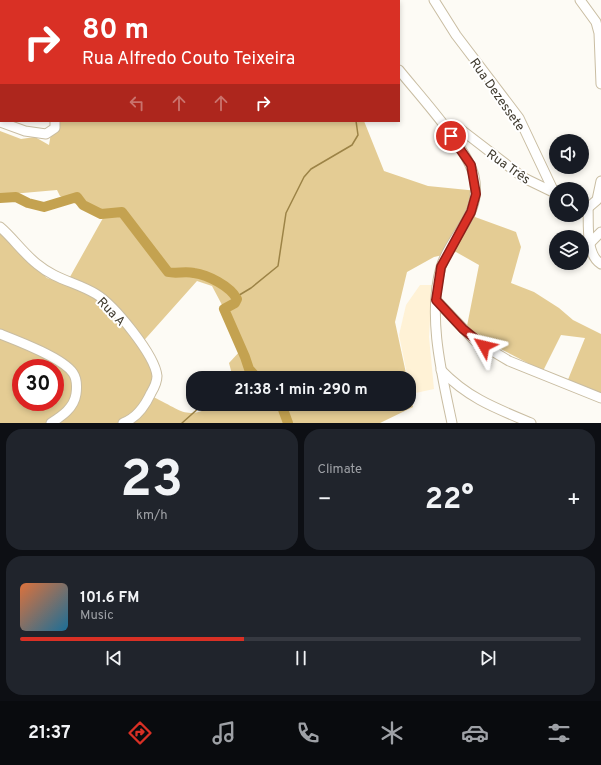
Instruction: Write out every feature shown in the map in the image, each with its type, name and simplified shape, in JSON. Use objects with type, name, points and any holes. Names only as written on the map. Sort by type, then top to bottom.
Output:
[{"type":"street","name":"Rua Dezessete","points":[[434,0],[456,35],[519,118],[550,182]]},
{"type":"street","points":[[580,0],[596,22],[599,33],[601,84]]},
{"type":"street","points":[[400,71],[466,156],[471,165],[476,194],[471,212],[441,267],[436,300],[438,356],[452,423]]},
{"type":"street","points":[[0,122],[25,131],[46,134],[54,126]]},
{"type":"street","name":"Rua Três","points":[[444,127],[448,125],[458,128],[524,178],[549,190]]},
{"type":"street","points":[[589,203],[596,200],[601,181]]},
{"type":"street","points":[[587,222],[590,244],[594,256],[601,264]]},
{"type":"street","name":"Rua A","points":[[0,227],[36,263],[47,271],[68,283],[82,287],[104,300],[147,351],[154,365],[157,381],[142,408],[132,420],[123,423]]},
{"type":"street","points":[[590,244],[601,232]]},
{"type":"street","points":[[436,300],[471,337],[509,361],[601,398]]},
{"type":"street","points":[[0,334],[65,365],[74,374],[77,386],[75,400],[67,413],[51,423]]},
{"type":"street","points":[[440,370],[470,395],[531,423]]},
{"type":"shaded area","points":[[53,122],[364,122],[384,171],[428,186],[478,191],[475,217],[516,232],[521,247],[511,283],[534,292],[559,308],[573,320],[601,334],[601,396],[567,382],[585,338],[561,335],[543,371],[466,331],[479,265],[456,252],[434,257],[407,272],[395,322],[406,371],[231,371],[229,363],[241,350],[230,320],[212,286],[197,281],[139,346],[155,373],[153,397],[184,412],[405,411],[380,423],[0,423],[0,229],[21,254],[47,278],[66,284],[103,218],[60,196],[57,190],[0,195],[0,131],[21,139],[35,137],[49,145]]},
{"type":"shaded area","points":[[420,285],[432,285],[429,337],[434,389],[416,393],[416,371],[406,371],[399,335],[406,305]]},
{"type":"waterway","points":[[236,297],[251,288],[278,266],[286,213],[304,177],[311,169],[352,145],[358,135],[356,122]]},
{"type":"waterway","points":[[0,198],[16,197],[28,203],[44,207],[77,197],[83,205],[101,214],[122,212],[168,272],[191,272],[200,274],[218,282],[234,294],[237,299],[235,303],[224,309],[251,371]]},
{"type":"waterway","points":[[182,423],[195,411]]},
{"type":"waterway","points":[[284,411],[288,423]]},
{"type":"route","points":[[451,136],[471,165],[476,194],[467,222],[457,236],[441,267],[436,300],[475,341],[484,346]]}]
